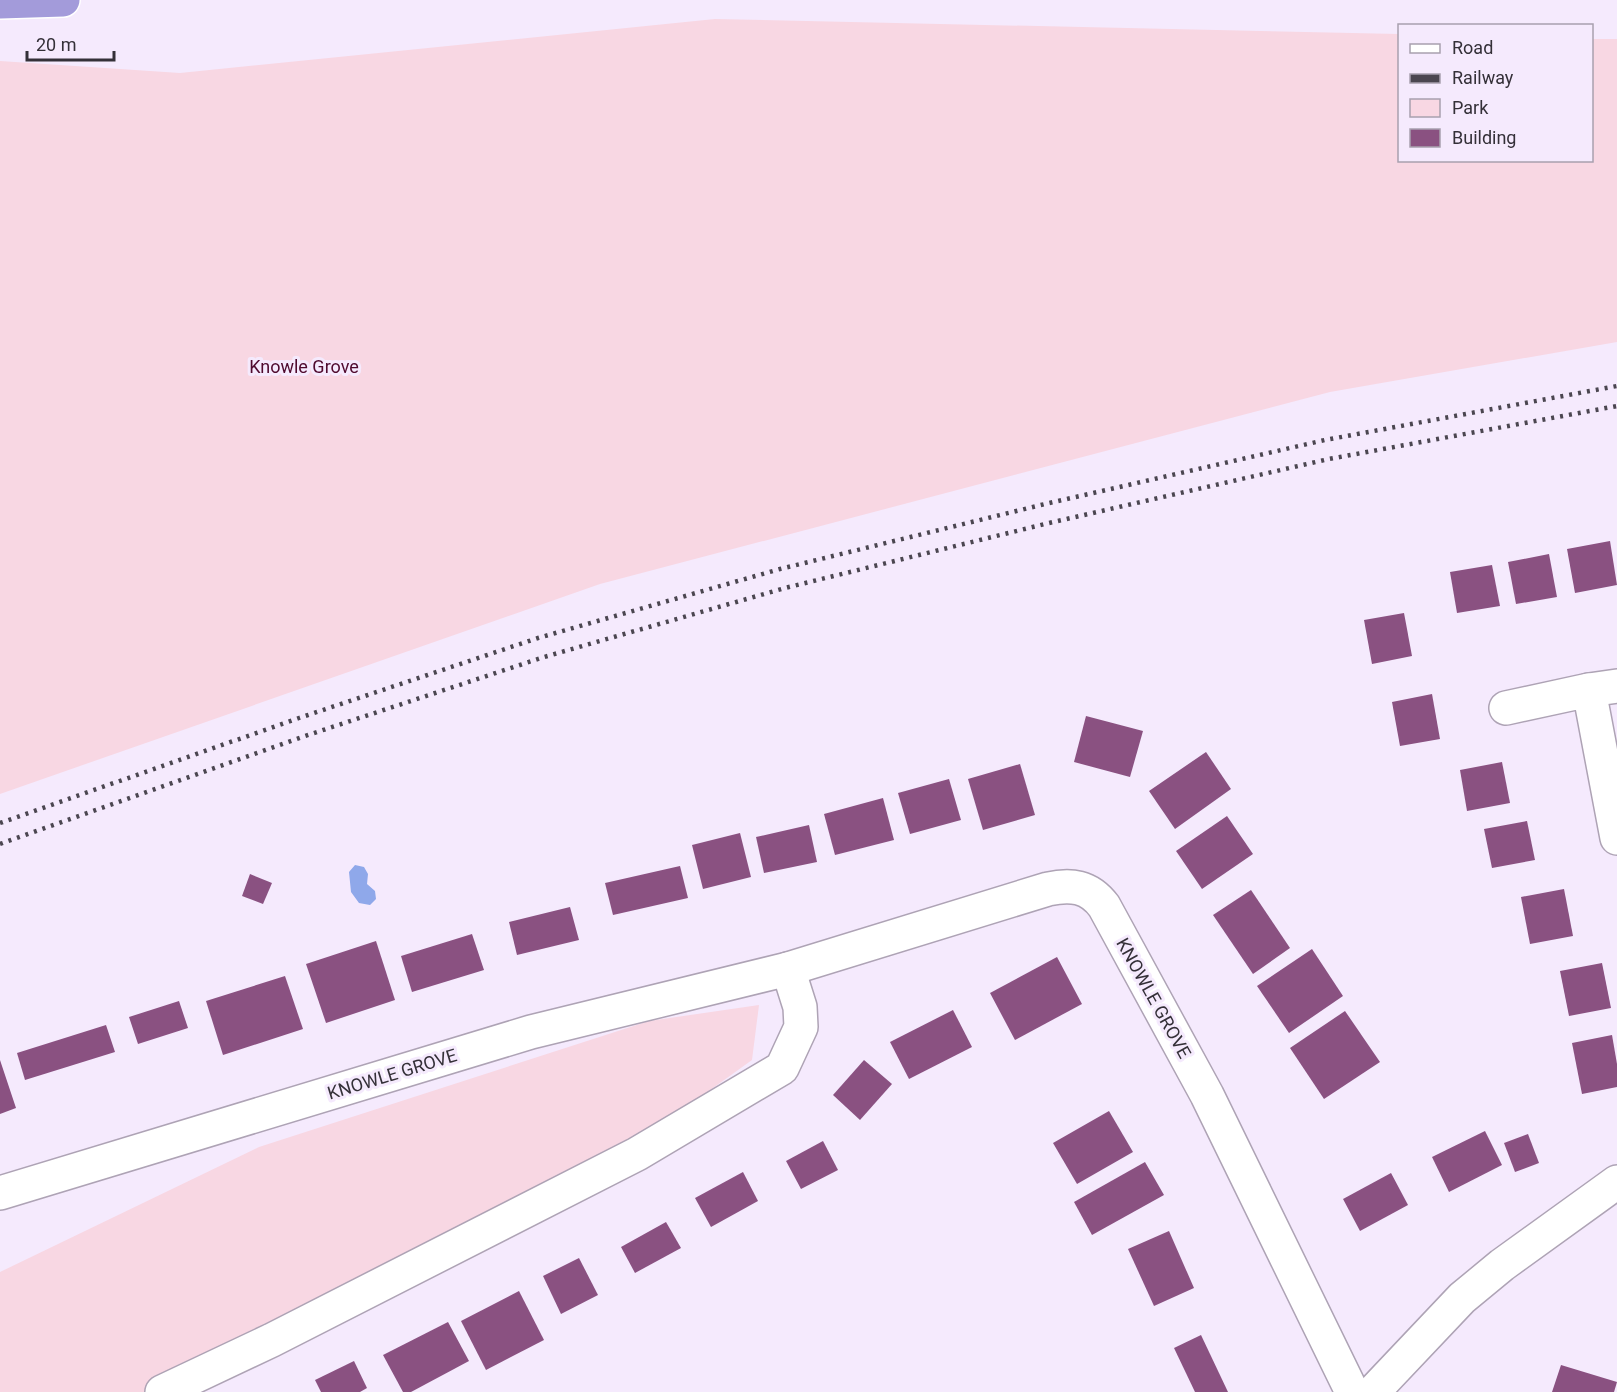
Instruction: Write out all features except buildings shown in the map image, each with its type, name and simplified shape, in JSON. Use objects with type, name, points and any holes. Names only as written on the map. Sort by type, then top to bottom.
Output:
[{"type":"highway","points":[[0,2],[63,0]]},
{"type":"street","points":[[1506,708],[1603,688],[1617,838]]},
{"type":"street","name":"KNOWLE GROVE","points":[[0,1192],[531,1032],[788,969],[1066,885],[1096,896],[1104,906],[1207,1095],[1352,1392]]},
{"type":"street","points":[[162,1392],[283,1335],[637,1154],[782,1068],[801,1027],[800,1007],[788,969]]},
{"type":"street","points":[[1373,1392],[1462,1298],[1502,1265],[1617,1182]]},
{"type":"green space","name":"Knowle Grove","points":[[715,19],[1398,34],[1398,162],[1593,162],[1593,39],[1617,39],[1617,342],[1330,392],[600,584],[0,794],[0,61],[180,73]]},
{"type":"green space","points":[[759,1005],[752,1060],[628,1149],[146,1392],[0,1392],[0,1272],[259,1147],[649,1021]]},
{"type":"water","points":[[355,865],[364,867],[368,874],[367,884],[375,891],[376,899],[370,905],[359,903],[351,892],[349,872]]},
{"type":"railway","points":[[0,823],[299,718],[538,638],[780,569],[1045,504],[1325,440],[1617,386]]},
{"type":"railway","points":[[0,844],[305,736],[544,657],[785,588],[1049,523],[1329,459],[1617,406]]}]
